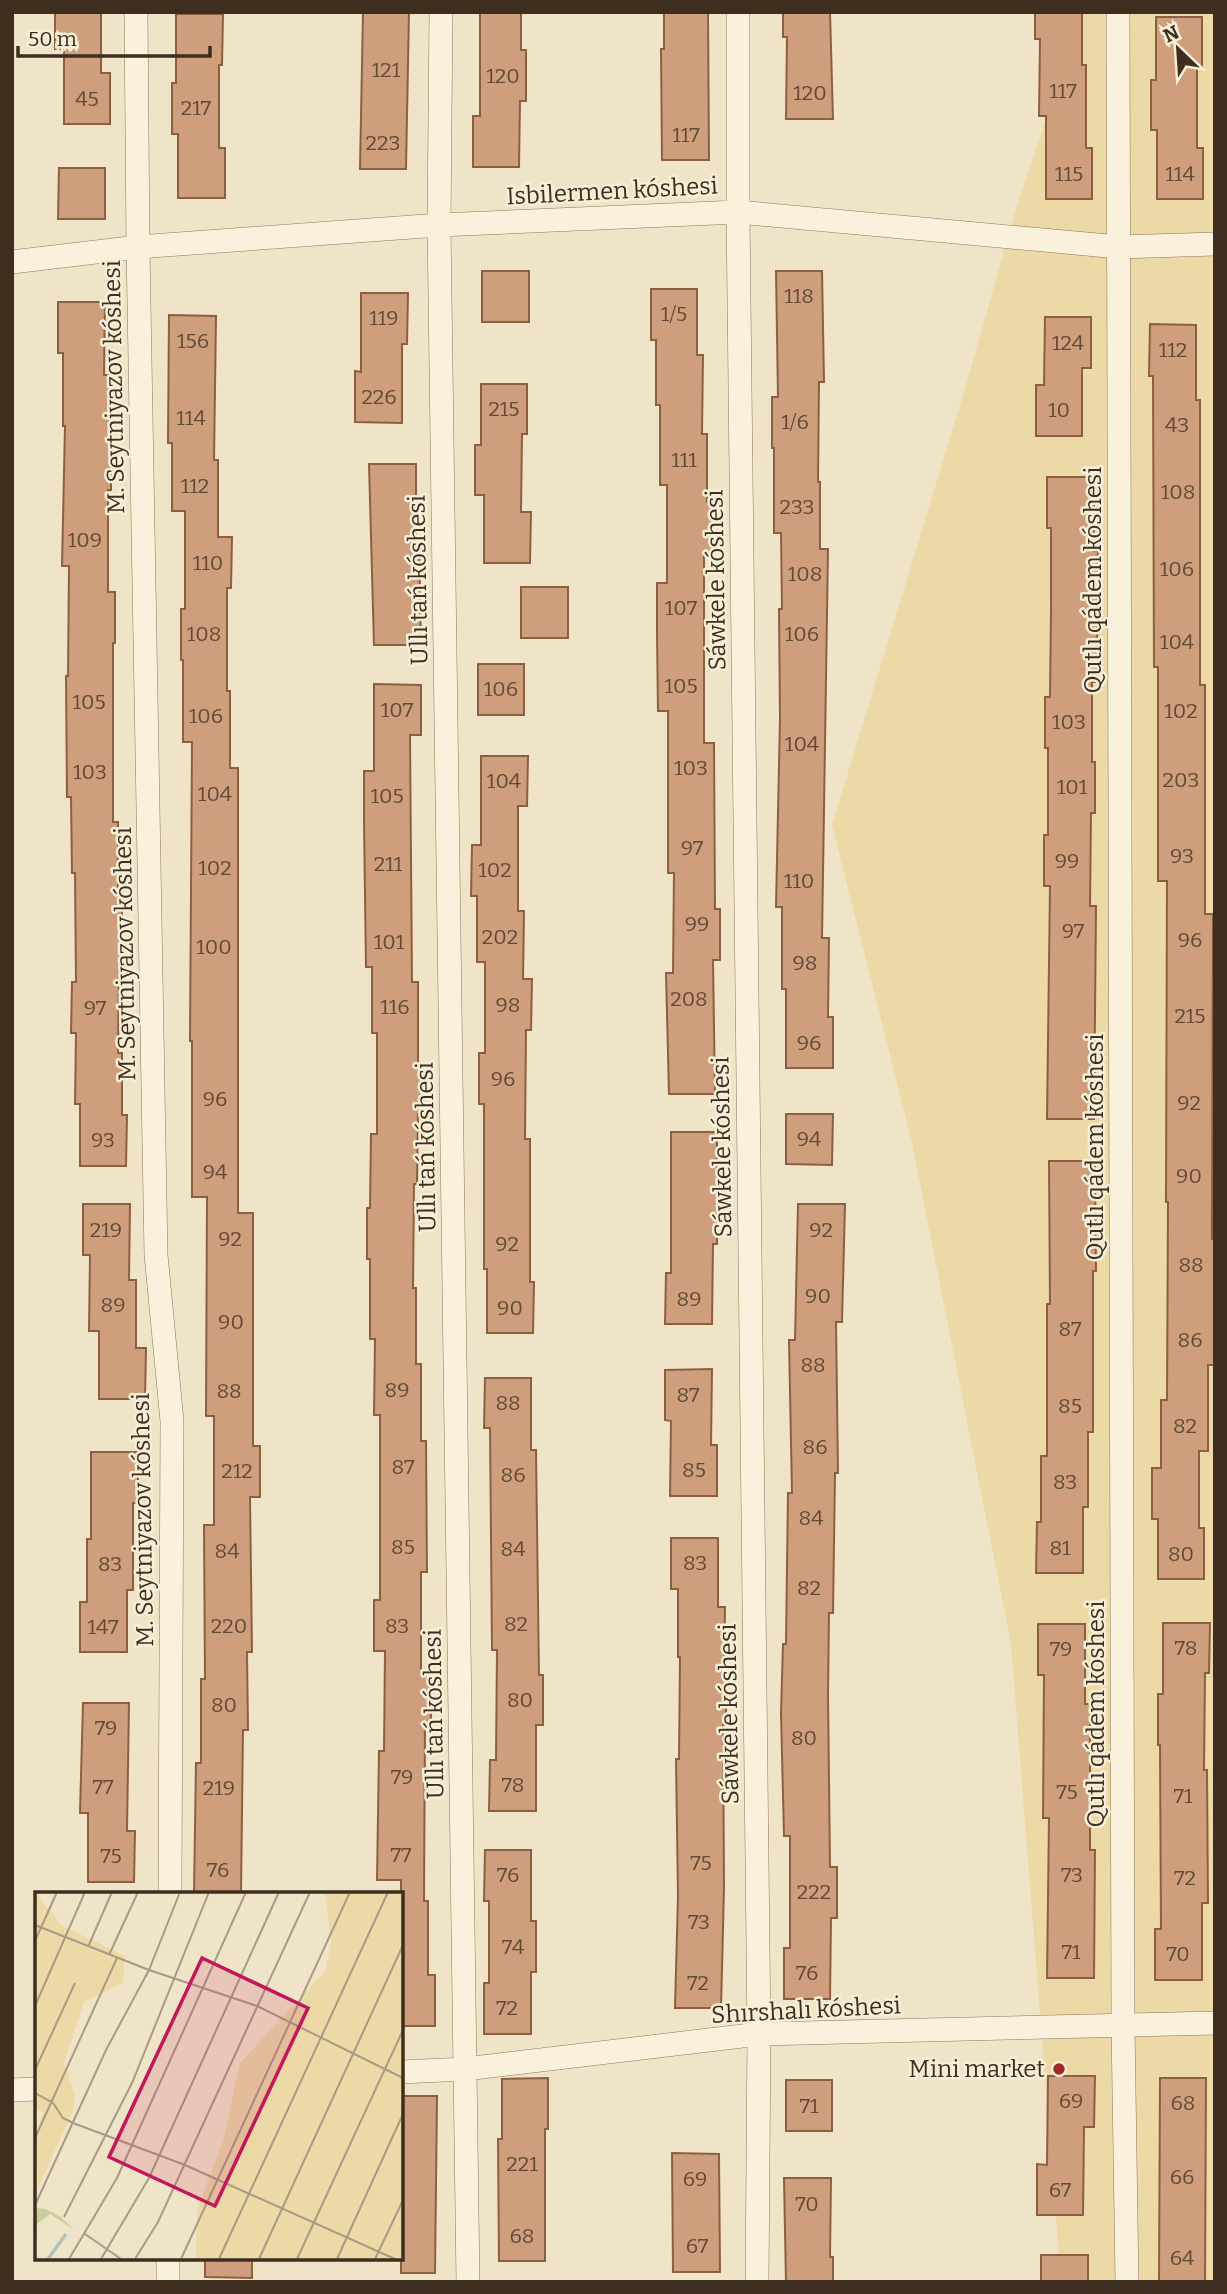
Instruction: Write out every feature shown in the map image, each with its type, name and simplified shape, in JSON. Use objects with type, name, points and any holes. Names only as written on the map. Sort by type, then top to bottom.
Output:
[{"type":"street","name":"M. Seytniyazov kóshesi","points":[[136,12],[156,1255],[172,1421],[170,1892]]},
{"type":"street","name":"Ullı tań kóshesi","points":[[442,12],[439,225],[468,2282]]},
{"type":"street","name":"Sáwkele kóshesi","points":[[738,12],[737,212],[759,2034],[757,2282]]},
{"type":"street","name":"Qutlı qádem kóshesi","points":[[1118,12],[1123,2026],[1127,2282]]},
{"type":"street","name":"Isbilermen kóshesi","points":[[12,262],[138,247],[439,225],[737,212],[1119,247],[1215,244]]},
{"type":"street","name":"Shırshalı kóshesi","points":[[402,2072],[465,2069],[759,2034],[1215,2024]]},
{"type":"street","points":[[12,2090],[35,2089]]},
{"type":"street","points":[[167,2282],[168,2259]]},
{"type":"sand","points":[[1082,12],[1215,12],[1215,2282],[1061,2282],[1011,1644],[911,1138],[832,825],[965,389],[1016,209]]},
{"type":"building","points":[[55,12],[101,12],[101,73],[110,73],[110,124],[64,124],[64,49],[55,49]]},
{"type":"building","points":[[363,12],[409,12],[406,169],[360,169]]},
{"type":"building","points":[[480,12],[521,12],[521,50],[526,50],[526,101],[520,101],[519,167],[473,167],[473,116],[480,116]]},
{"type":"building","points":[[664,12],[708,12],[709,160],[662,160],[661,49],[664,49]]},
{"type":"building","points":[[783,12],[830,12],[833,119],[786,119],[787,37],[783,37]]},
{"type":"building","points":[[1035,12],[1082,12],[1082,65],[1086,65],[1086,148],[1092,148],[1092,199],[1046,199],[1046,116],[1039,116],[1040,39],[1035,39]]},
{"type":"building","points":[[176,14],[223,14],[222,65],[219,65],[219,148],[225,148],[225,198],[178,198],[178,134],[172,134],[172,83],[176,83]]},
{"type":"building","points":[[1156,17],[1202,17],[1202,68],[1197,68],[1197,148],[1203,148],[1203,199],[1157,199],[1157,130],[1151,130],[1151,80],[1156,80]]},
{"type":"building","points":[[59,168],[105,168],[105,219],[58,219]]},
{"type":"building","points":[[482,271],[529,271],[529,322],[482,322]]},
{"type":"building","points":[[776,271],[822,271],[824,382],[819,382],[818,482],[820,549],[828,549],[822,938],[829,938],[828,1017],[833,1017],[833,1068],[786,1068],[782,907],[776,907],[779,609],[782,609],[781,533],[774,533],[772,448],[772,397],[778,397]]},
{"type":"building","points":[[651,289],[697,289],[697,355],[703,355],[702,434],[707,434],[707,502],[713,502],[713,553],[704,553],[704,743],[714,743],[715,909],[720,909],[720,960],[713,960],[715,1094],[669,1094],[666,973],[673,973],[674,873],[668,873],[668,711],[658,711],[657,634],[657,583],[667,583],[667,485],[660,485],[660,405],[656,405],[656,340],[651,340]]},
{"type":"building","points":[[361,293],[408,293],[407,344],[402,344],[402,423],[355,422],[355,371],[361,372]]},
{"type":"building","points":[[58,302],[105,302],[104,375],[109,375],[111,439],[108,592],[115,592],[113,822],[118,822],[118,911],[122,911],[118,1053],[122,1053],[122,1115],[127,1115],[126,1166],[80,1166],[80,1104],[75,1104],[76,1033],[71,1033],[72,982],[76,982],[75,873],[72,873],[71,797],[67,797],[69,566],[62,566],[65,426],[63,353],[58,353]]},
{"type":"building","points":[[169,315],[216,316],[214,460],[218,460],[218,537],[232,537],[231,588],[227,588],[227,691],[230,691],[230,768],[238,768],[238,1213],[253,1213],[253,1446],[260,1446],[260,1497],[250,1497],[252,1652],[247,1652],[248,1730],[243,1730],[241,1892],[194,1892],[196,1763],[201,1763],[201,1679],[205,1679],[204,1525],[214,1525],[214,1416],[206,1416],[207,1197],[192,1197],[192,742],[183,742],[181,660],[181,609],[185,609],[185,511],[172,511],[172,443],[168,443]]},
{"type":"building","points":[[1045,317],[1091,317],[1091,368],[1082,368],[1082,436],[1036,436],[1036,385],[1044,385]]},
{"type":"building","points":[[1150,324],[1196,325],[1196,400],[1200,400],[1200,685],[1205,685],[1205,914],[1213,914],[1212,1239],[1215,1239],[1214,1365],[1208,1365],[1208,1451],[1199,1451],[1199,1528],[1204,1528],[1204,1579],[1158,1579],[1158,1519],[1152,1519],[1152,1468],[1161,1468],[1161,1400],[1167,1400],[1168,1202],[1167,881],[1158,881],[1158,667],[1154,667],[1153,376],[1149,376]]},
{"type":"building","points":[[481,384],[527,384],[527,434],[522,434],[521,512],[531,512],[530,563],[484,563],[484,495],[475,495],[475,445],[481,445]]},
{"type":"building","points":[[369,464],[416,464],[421,645],[374,645]]},
{"type":"building","points":[[1047,477],[1094,477],[1094,551],[1098,551],[1097,682],[1092,682],[1095,813],[1091,813],[1090,906],[1096,906],[1094,1119],[1047,1119],[1050,886],[1044,886],[1044,835],[1048,835],[1045,697],[1050,697],[1051,528],[1047,528]]},
{"type":"building","points":[[521,587],[568,587],[568,638],[521,638]]},
{"type":"building","points":[[478,664],[524,664],[524,715],[478,715]]},
{"type":"building","points":[[374,684],[421,685],[421,735],[410,735],[412,982],[418,982],[418,1063],[424,1063],[423,1114],[418,1114],[417,1184],[414,1184],[413,1288],[416,1288],[416,1364],[421,1364],[421,1441],[426,1441],[427,1572],[421,1572],[421,1672],[431,1672],[431,1723],[425,1723],[424,1901],[428,1901],[428,1975],[435,1975],[435,2026],[402,2026],[401,1880],[377,1880],[379,1751],[384,1751],[385,1651],[374,1651],[374,1600],[380,1600],[380,1415],[374,1415],[375,1339],[370,1339],[367,1208],[370,1208],[371,1134],[377,1134],[377,1033],[372,1033],[372,967],[366,967],[364,821],[364,771],[374,771]]},
{"type":"building","points":[[481,756],[528,756],[527,806],[518,806],[518,911],[524,911],[523,979],[532,979],[531,1030],[526,1030],[525,1139],[530,1139],[530,1282],[534,1282],[533,1333],[487,1333],[487,1269],[484,1269],[484,1104],[479,1104],[479,1053],[485,1053],[485,962],[477,962],[477,896],[471,896],[472,845],[481,845]]},
{"type":"building","points":[[786,1114],[833,1114],[832,1165],[786,1164]]},
{"type":"building","points":[[671,1132],[717,1132],[717,1244],[713,1244],[712,1324],[665,1324],[666,1273],[671,1273]]},
{"type":"building","points":[[1049,1161],[1095,1161],[1093,1432],[1088,1432],[1088,1507],[1083,1507],[1083,1573],[1036,1573],[1037,1522],[1041,1522],[1041,1456],[1047,1456]]},
{"type":"building","points":[[83,1204],[130,1204],[129,1280],[136,1280],[136,1348],[146,1348],[145,1399],[99,1399],[99,1331],[89,1331],[90,1255],[83,1255]]},
{"type":"building","points":[[798,1204],[845,1204],[842,1322],[836,1322],[838,1473],[835,1473],[833,1613],[829,1613],[830,1867],[837,1867],[837,1918],[831,1918],[830,1999],[784,1999],[784,1948],[790,1948],[790,1836],[784,1836],[781,1713],[783,1644],[786,1644],[788,1493],[792,1493],[789,1340],[795,1340]]},
{"type":"building","points":[[712,1369],[711,1445],[717,1445],[717,1496],[670,1496],[671,1421],[665,1420],[665,1370]]},
{"type":"building","points":[[485,1378],[531,1378],[531,1450],[536,1450],[539,1675],[543,1675],[543,1725],[536,1725],[536,1811],[489,1811],[490,1760],[496,1760],[497,1650],[492,1650],[490,1428],[484,1428]]},
{"type":"building","points":[[91,1452],[138,1452],[138,1503],[133,1503],[133,1590],[127,1590],[127,1652],[80,1652],[80,1602],[87,1602],[87,1539],[91,1539]]},
{"type":"building","points":[[671,1538],[718,1538],[718,1607],[725,1607],[726,1674],[726,1725],[723,1725],[724,1888],[721,2008],[675,2008],[678,1896],[676,1759],[679,1759],[680,1657],[678,1589],[671,1589]]},
{"type":"building","points":[[1163,1623],[1210,1623],[1209,1673],[1205,1673],[1204,1770],[1207,1770],[1208,1903],[1202,1903],[1202,1980],[1155,1980],[1155,1929],[1161,1929],[1158,1694],[1163,1694]]},
{"type":"building","points":[[1038,1624],[1085,1624],[1085,1704],[1090,1704],[1090,1850],[1095,1850],[1094,1978],[1047,1978],[1049,1818],[1043,1818],[1044,1675],[1038,1675]]},
{"type":"building","points":[[83,1703],[129,1703],[127,1831],[135,1831],[134,1882],[88,1882],[88,1813],[80,1813]]},
{"type":"building","points":[[485,1850],[531,1850],[531,1921],[536,1921],[536,1972],[531,1972],[531,2034],[484,2034],[484,1983],[489,1983],[489,1901],[484,1901]]},
{"type":"building","points":[[1048,2076],[1095,2076],[1094,2127],[1084,2127],[1083,2215],[1037,2215],[1037,2164],[1047,2165]]},
{"type":"building","points":[[548,2078],[548,2129],[545,2129],[545,2261],[499,2261],[498,2139],[502,2139],[502,2079]]},
{"type":"building","points":[[1160,2078],[1206,2078],[1205,2282],[1159,2282]]},
{"type":"building","points":[[786,2080],[832,2080],[832,2131],[786,2131]]},
{"type":"building","points":[[402,2096],[437,2096],[435,2273],[401,2273]]},
{"type":"building","points":[[672,2153],[719,2154],[720,2272],[673,2272]]},
{"type":"building","points":[[784,2178],[831,2178],[830,2257],[833,2257],[833,2282],[786,2282]]},
{"type":"building","points":[[1041,2255],[1088,2255],[1088,2282],[1041,2282]]},
{"type":"building","points":[[205,2259],[252,2259],[252,2278],[205,2277]]},
{"type":"place","name":"Mini market","points":[[1059,2069]]}]
